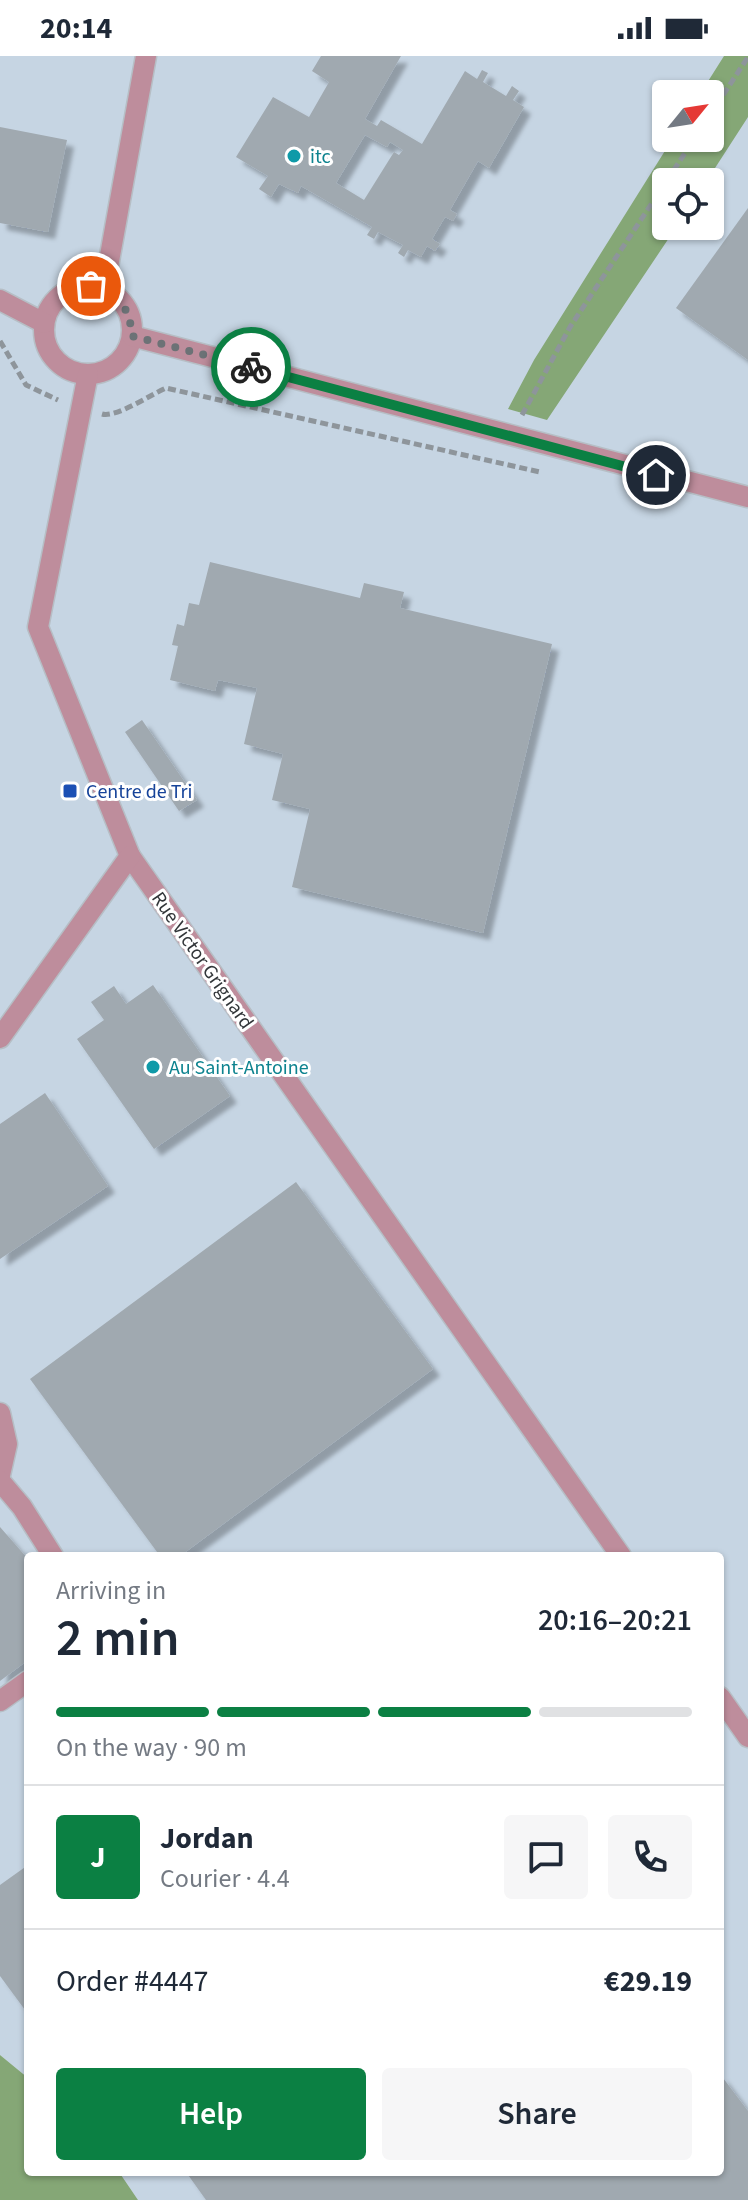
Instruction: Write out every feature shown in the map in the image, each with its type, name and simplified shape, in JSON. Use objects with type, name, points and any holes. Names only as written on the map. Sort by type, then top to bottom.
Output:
[{"type":"street","points":[[104,289],[146,56]]},
{"type":"street","points":[[78,286],[104,289],[126,307],[132,336],[128,348],[112,367],[88,374],[60,364],[49,352],[44,323],[55,299],[78,286]]},
{"type":"street","points":[[0,300],[44,323]]},
{"type":"street","points":[[132,336],[748,497]]},
{"type":"street","name":"Rue Victor Grignard","points":[[88,374],[38,627],[130,856],[618,1552]]},
{"type":"street","points":[[0,1038],[130,856]]},
{"type":"street","points":[[0,1413],[7,1444],[0,1475]]},
{"type":"street","points":[[0,1481],[22,1507],[50,1552]]},
{"type":"street","points":[[0,1701],[24,1684]]},
{"type":"street","points":[[724,1703],[748,1737]]},
{"type":"path","points":[[724,94],[748,57]]},
{"type":"path","points":[[513,437],[530,396],[570,327],[686,152]]},
{"type":"path","points":[[0,341],[26,385],[110,416],[166,388],[552,475]]},
{"type":"shaded area","points":[[0,56],[748,56],[748,2200],[138,2200],[122,2176],[724,2176],[724,1552],[24,1552],[24,2075],[0,2055]]},
{"type":"green space","points":[[724,56],[748,56],[748,117],[715,168],[654,168],[664,152],[724,152],[724,80],[709,80]]},
{"type":"green space","points":[[652,172],[652,240],[668,240],[547,420],[508,409],[534,360]]},
{"type":"green space","points":[[0,2055],[24,2075],[24,2176],[122,2176],[138,2200],[0,2200]]},
{"type":"building","name":"itc","points":[[321,56],[401,56],[365,119],[377,126],[381,120],[422,144],[465,71],[477,79],[482,70],[488,73],[483,82],[506,96],[512,86],[519,91],[513,100],[524,107],[489,168],[478,161],[450,210],[457,214],[453,221],[445,217],[432,239],[440,244],[435,251],[427,246],[421,257],[408,250],[404,257],[398,253],[403,245],[378,232],[374,239],[367,235],[372,227],[301,186],[298,193],[279,184],[271,197],[259,189],[268,176],[236,157],[273,97],[309,117],[329,82],[312,71]],"holes":[[[365,135],[387,147],[390,142],[403,150],[399,155],[394,152],[364,200],[336,183]]]},
{"type":"building","points":[[0,127],[67,140],[48,232],[0,223]]},
{"type":"building","points":[[748,208],[748,360],[676,308]]},
{"type":"building","points":[[210,562],[360,598],[364,583],[404,592],[400,608],[552,644],[483,933],[292,887],[310,809],[272,800],[283,754],[244,744],[257,688],[218,680],[215,691],[170,680],[178,646],[172,645],[177,624],[184,626],[189,603],[199,605]]},
{"type":"building","points":[[142,720],[197,800],[179,811],[125,732]]},
{"type":"building","name":"Au Saint-Antoine","points":[[153,985],[230,1096],[154,1149],[77,1039],[104,1020],[91,1002],[114,986],[126,1004]]},
{"type":"building","points":[[45,1093],[108,1186],[0,1259],[0,1124]]},
{"type":"building","points":[[296,1182],[433,1369],[185,1552],[157,1552],[30,1379]]},
{"type":"building","points":[[0,1527],[24,1554],[24,1663],[0,1681]]},
{"type":"building","points":[[24,1868],[24,2009],[0,1976],[0,1885]]},
{"type":"building","points":[[724,2079],[748,2111],[748,2200],[206,2200],[189,2176],[724,2176]]},
{"type":"way so far","points":[[91,286],[116,296],[126,307],[132,336],[251,367]]},
{"type":"place","name":"itc","points":[[294,156]]},
{"type":"place","name":"Centre de Tri","points":[[70,791]]},
{"type":"place","name":"Au Saint-Antoine","points":[[153,1067]]},
{"type":"route","points":[[251,367],[656,475]]}]
